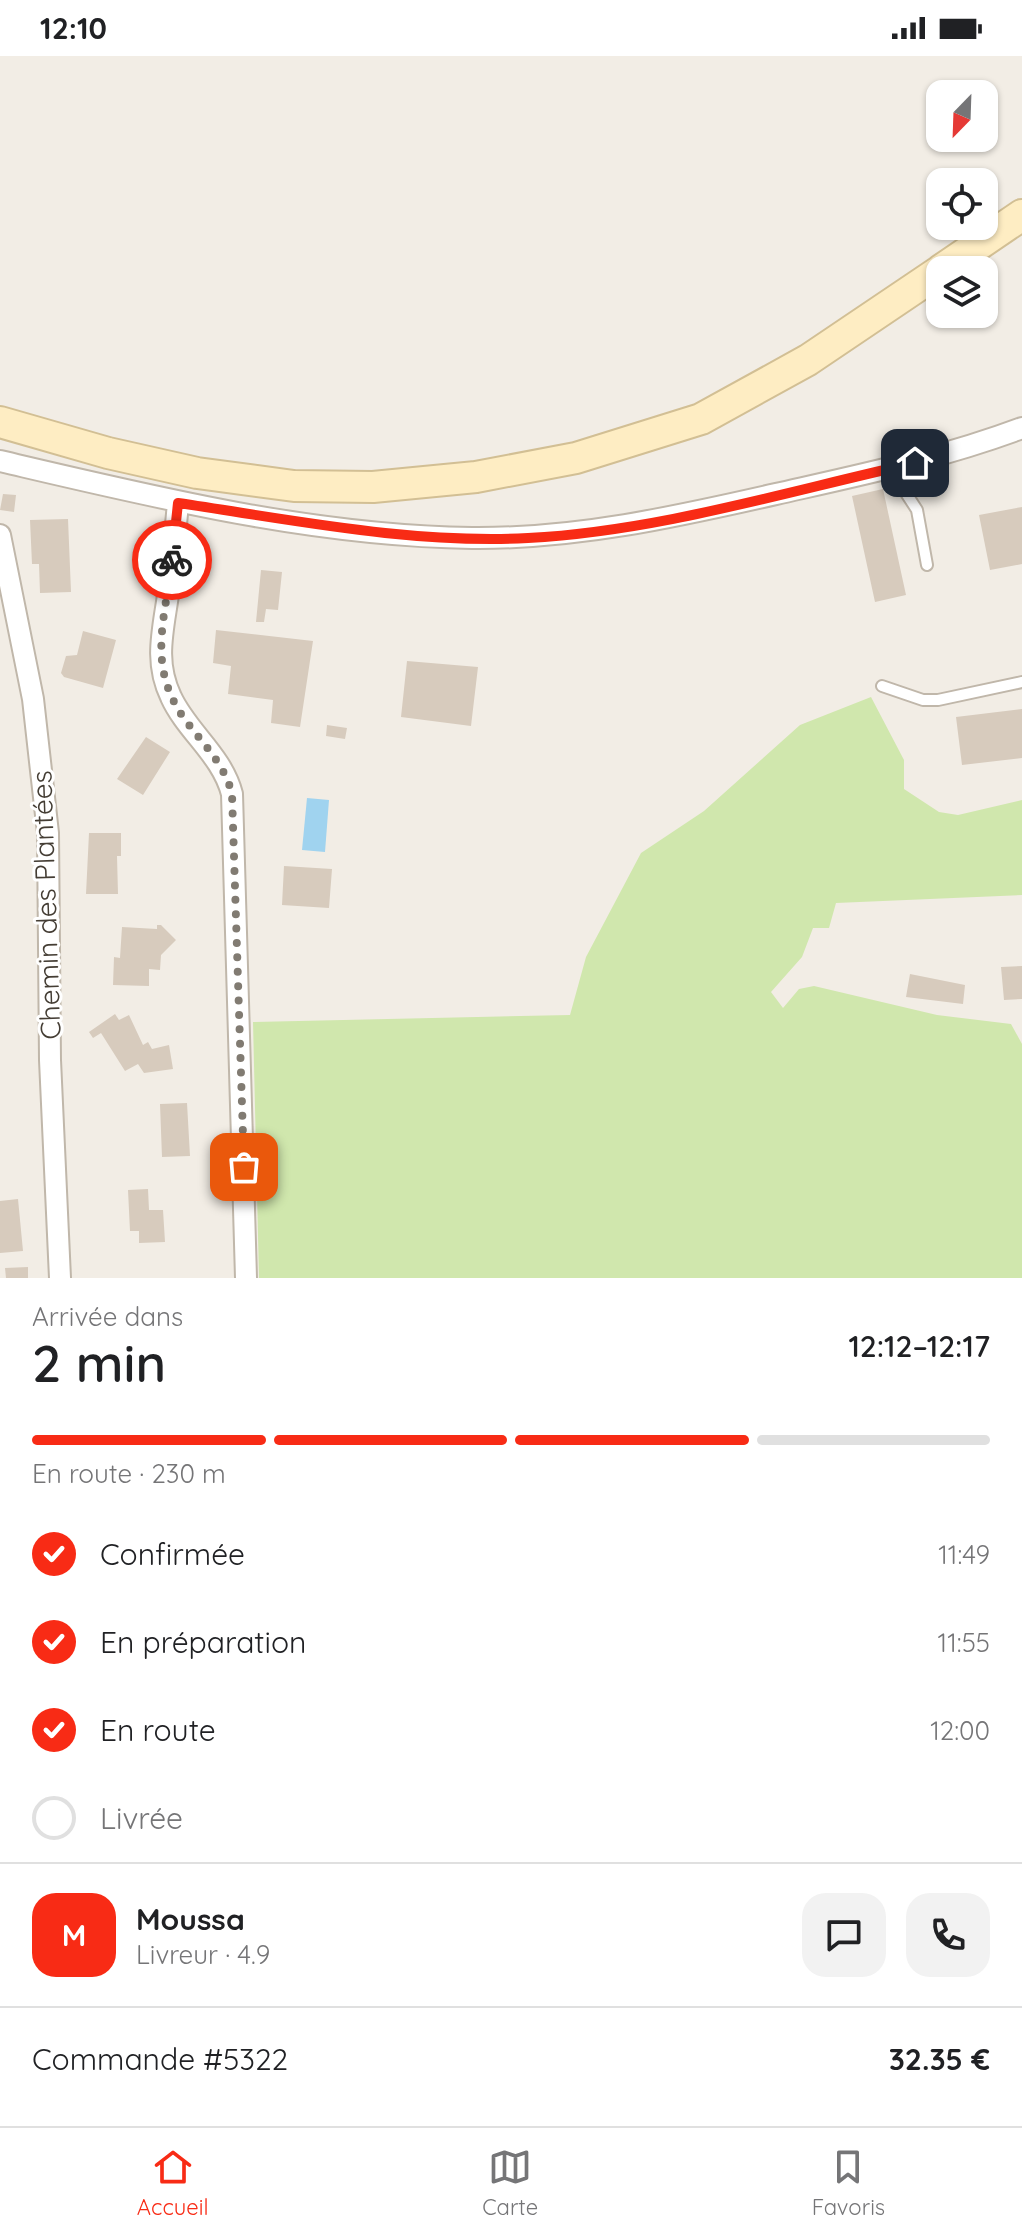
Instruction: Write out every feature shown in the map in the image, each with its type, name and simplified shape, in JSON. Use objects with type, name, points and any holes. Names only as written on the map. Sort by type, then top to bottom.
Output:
[{"type":"main road","points":[[961,256],[1022,215]]},
{"type":"main road","points":[[0,422],[108,453],[183,470],[294,486],[373,487],[476,477],[576,458],[701,419],[808,360],[926,280]]},
{"type":"street","points":[[0,461],[178,503],[354,529],[468,538],[524,538],[601,531],[658,520],[896,467],[967,448],[1022,428]]},
{"type":"street","points":[[178,503],[168,596],[160,637],[160,659],[171,699],[216,758],[232,794],[246,1278]]},
{"type":"street","name":"Chemin des Plantées","points":[[0,535],[33,699],[48,833],[50,1060],[60,1278]]},
{"type":"lane","points":[[896,467],[904,490],[917,510],[927,565]]},
{"type":"lane","points":[[882,686],[923,700],[938,700],[1022,682]]},
{"type":"green space","points":[[871,697],[904,760],[904,789],[939,812],[958,815],[1022,800],[1022,895],[836,903],[829,928],[813,928],[802,957],[771,992],[783,1008],[799,989],[814,986],[937,1015],[1011,1024],[1022,1044],[1022,1278],[259,1278],[253,1022],[570,1015],[586,957],[641,853],[704,811],[800,725]]},
{"type":"water","points":[[307,798],[329,800],[325,852],[302,850]]},
{"type":"building","points":[[883,489],[906,595],[875,602],[852,496]]},
{"type":"building","points":[[3,494],[16,495],[14,512],[0,510]]},
{"type":"building","points":[[1022,507],[1022,564],[990,570],[979,515]]},
{"type":"building","points":[[68,519],[71,592],[40,593],[39,564],[32,564],[30,520]]},
{"type":"building","points":[[261,570],[282,572],[278,610],[266,609],[264,622],[256,622]]},
{"type":"building","points":[[216,630],[313,641],[300,727],[271,723],[273,700],[228,694],[231,666],[213,663]]},
{"type":"building","points":[[83,631],[116,640],[103,688],[64,677],[61,673],[66,656],[77,655]]},
{"type":"building","points":[[407,661],[478,667],[471,726],[401,717]]},
{"type":"building","points":[[1022,709],[1022,758],[962,765],[956,717]]},
{"type":"building","points":[[327,725],[347,728],[345,739],[326,736]]},
{"type":"building","points":[[146,737],[170,752],[143,795],[117,779]]},
{"type":"building","points":[[89,833],[121,833],[121,856],[117,856],[118,894],[86,894]]},
{"type":"building","points":[[284,866],[332,869],[329,908],[282,905]]},
{"type":"building","points":[[157,925],[161,925],[176,940],[161,955],[160,970],[149,969],[149,986],[113,985],[114,957],[120,958],[122,927],[157,929]]},
{"type":"building","points":[[1022,966],[1022,999],[1004,1000],[1001,967]]},
{"type":"building","points":[[910,974],[965,985],[963,1004],[906,997]]},
{"type":"building","points":[[115,1014],[119,1020],[129,1015],[143,1045],[148,1042],[152,1049],[169,1045],[173,1069],[144,1073],[138,1064],[125,1071],[101,1033],[93,1038],[89,1032]]},
{"type":"building","points":[[187,1103],[190,1156],[162,1157],[160,1104]]},
{"type":"building","points":[[148,1189],[149,1210],[163,1210],[165,1242],[139,1243],[139,1231],[130,1231],[128,1190]]},
{"type":"building","points":[[18,1199],[23,1251],[0,1253],[0,1201]]},
{"type":"building","points":[[28,1267],[28,1278],[6,1278],[5,1268]]},
{"type":"way so far","points":[[172,560],[160,637],[164,679],[171,699],[216,758],[232,794],[244,1167]]},
{"type":"route","points":[[172,560],[178,503],[408,535],[524,538],[601,531],[649,522],[915,463]]}]
